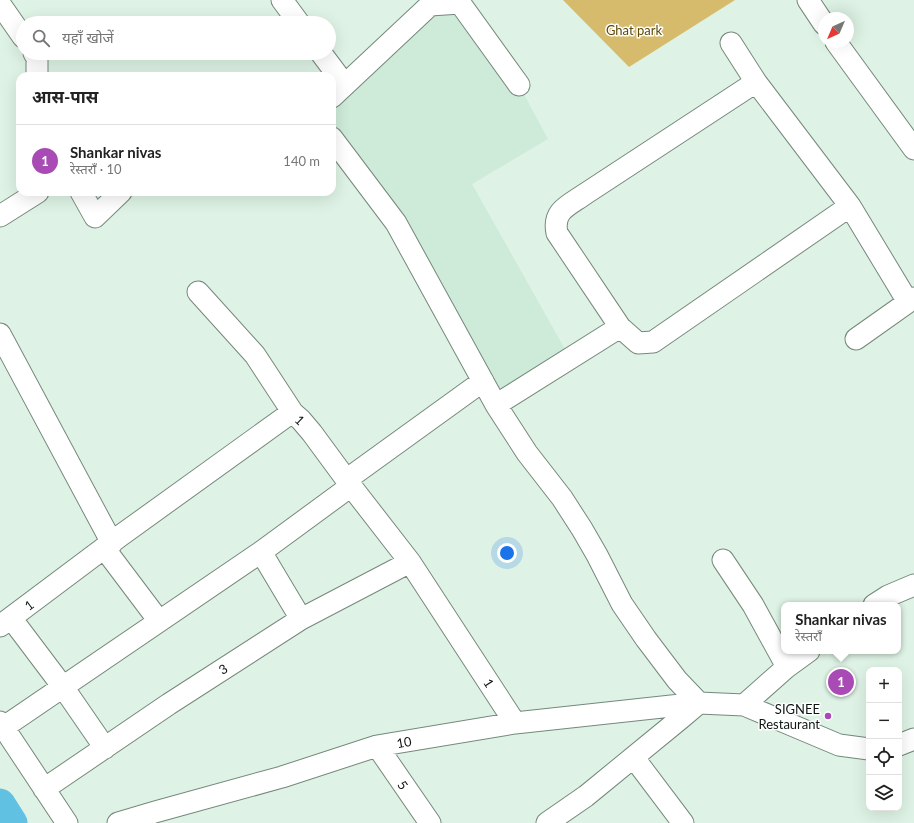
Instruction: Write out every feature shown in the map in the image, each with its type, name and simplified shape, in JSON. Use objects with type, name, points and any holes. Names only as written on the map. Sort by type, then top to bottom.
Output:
[{"type":"street","points":[[282,0],[294,16]]},
{"type":"street","points":[[808,0],[818,15]]},
{"type":"street","points":[[339,91],[428,3],[460,3],[519,85]]},
{"type":"street","points":[[0,4],[16,27]]},
{"type":"street","points":[[731,43],[756,82],[850,206],[911,300],[856,339]]},
{"type":"street","points":[[840,48],[914,149]]},
{"type":"street","points":[[37,60],[37,72]]},
{"type":"street","points":[[325,60],[330,72]]},
{"type":"street","points":[[756,82],[585,194],[561,211],[557,216],[557,233],[620,328],[638,343],[653,342],[850,206]]},
{"type":"street","points":[[336,143],[396,223],[496,405],[527,453],[562,498],[582,529],[622,604],[677,680],[699,703],[586,796],[547,823]]},
{"type":"street","points":[[0,216],[32,196]]},
{"type":"street","points":[[84,196],[95,217],[117,196]]},
{"type":"street","points":[[198,292],[255,355],[293,413]]},
{"type":"street","points":[[496,405],[620,328]]},
{"type":"street","points":[[0,334],[108,546],[159,621]]},
{"type":"street","points":[[67,823],[2,725],[63,687],[261,552],[349,483],[483,382]]},
{"type":"street","name":"1","points":[[5,622],[288,415],[293,413],[312,433],[410,562],[515,723]]},
{"type":"street","points":[[261,552],[301,619]]},
{"type":"street","points":[[724,560],[753,605],[787,667]]},
{"type":"street","name":"3","points":[[44,789],[169,704],[301,619],[410,562]]},
{"type":"street","points":[[879,602],[888,596],[914,585]]},
{"type":"street","points":[[5,622],[63,687],[105,748]]},
{"type":"street","points":[[805,654],[787,667],[744,705],[839,745],[866,749]]},
{"type":"street","name":"10","points":[[118,823],[282,777],[377,746],[515,723],[699,703],[744,705]]},
{"type":"street","points":[[902,744],[914,739]]},
{"type":"street","name":"5","points":[[377,746],[430,823]]},
{"type":"street","points":[[634,758],[683,823]]},
{"type":"shaded area","points":[[460,3],[519,85],[548,139],[472,184],[570,358],[496,405],[336,145],[336,93],[430,5]]},
{"type":"green space","name":"Ghat park","points":[[563,0],[735,0],[629,67]]},
{"type":"waterway","points":[[0,804],[12,823]]},
{"type":"place","name":"Shankar nivas","points":[[841,682]]},
{"type":"place","name":"SIGNEE Restaurant","points":[[828,716]]}]
